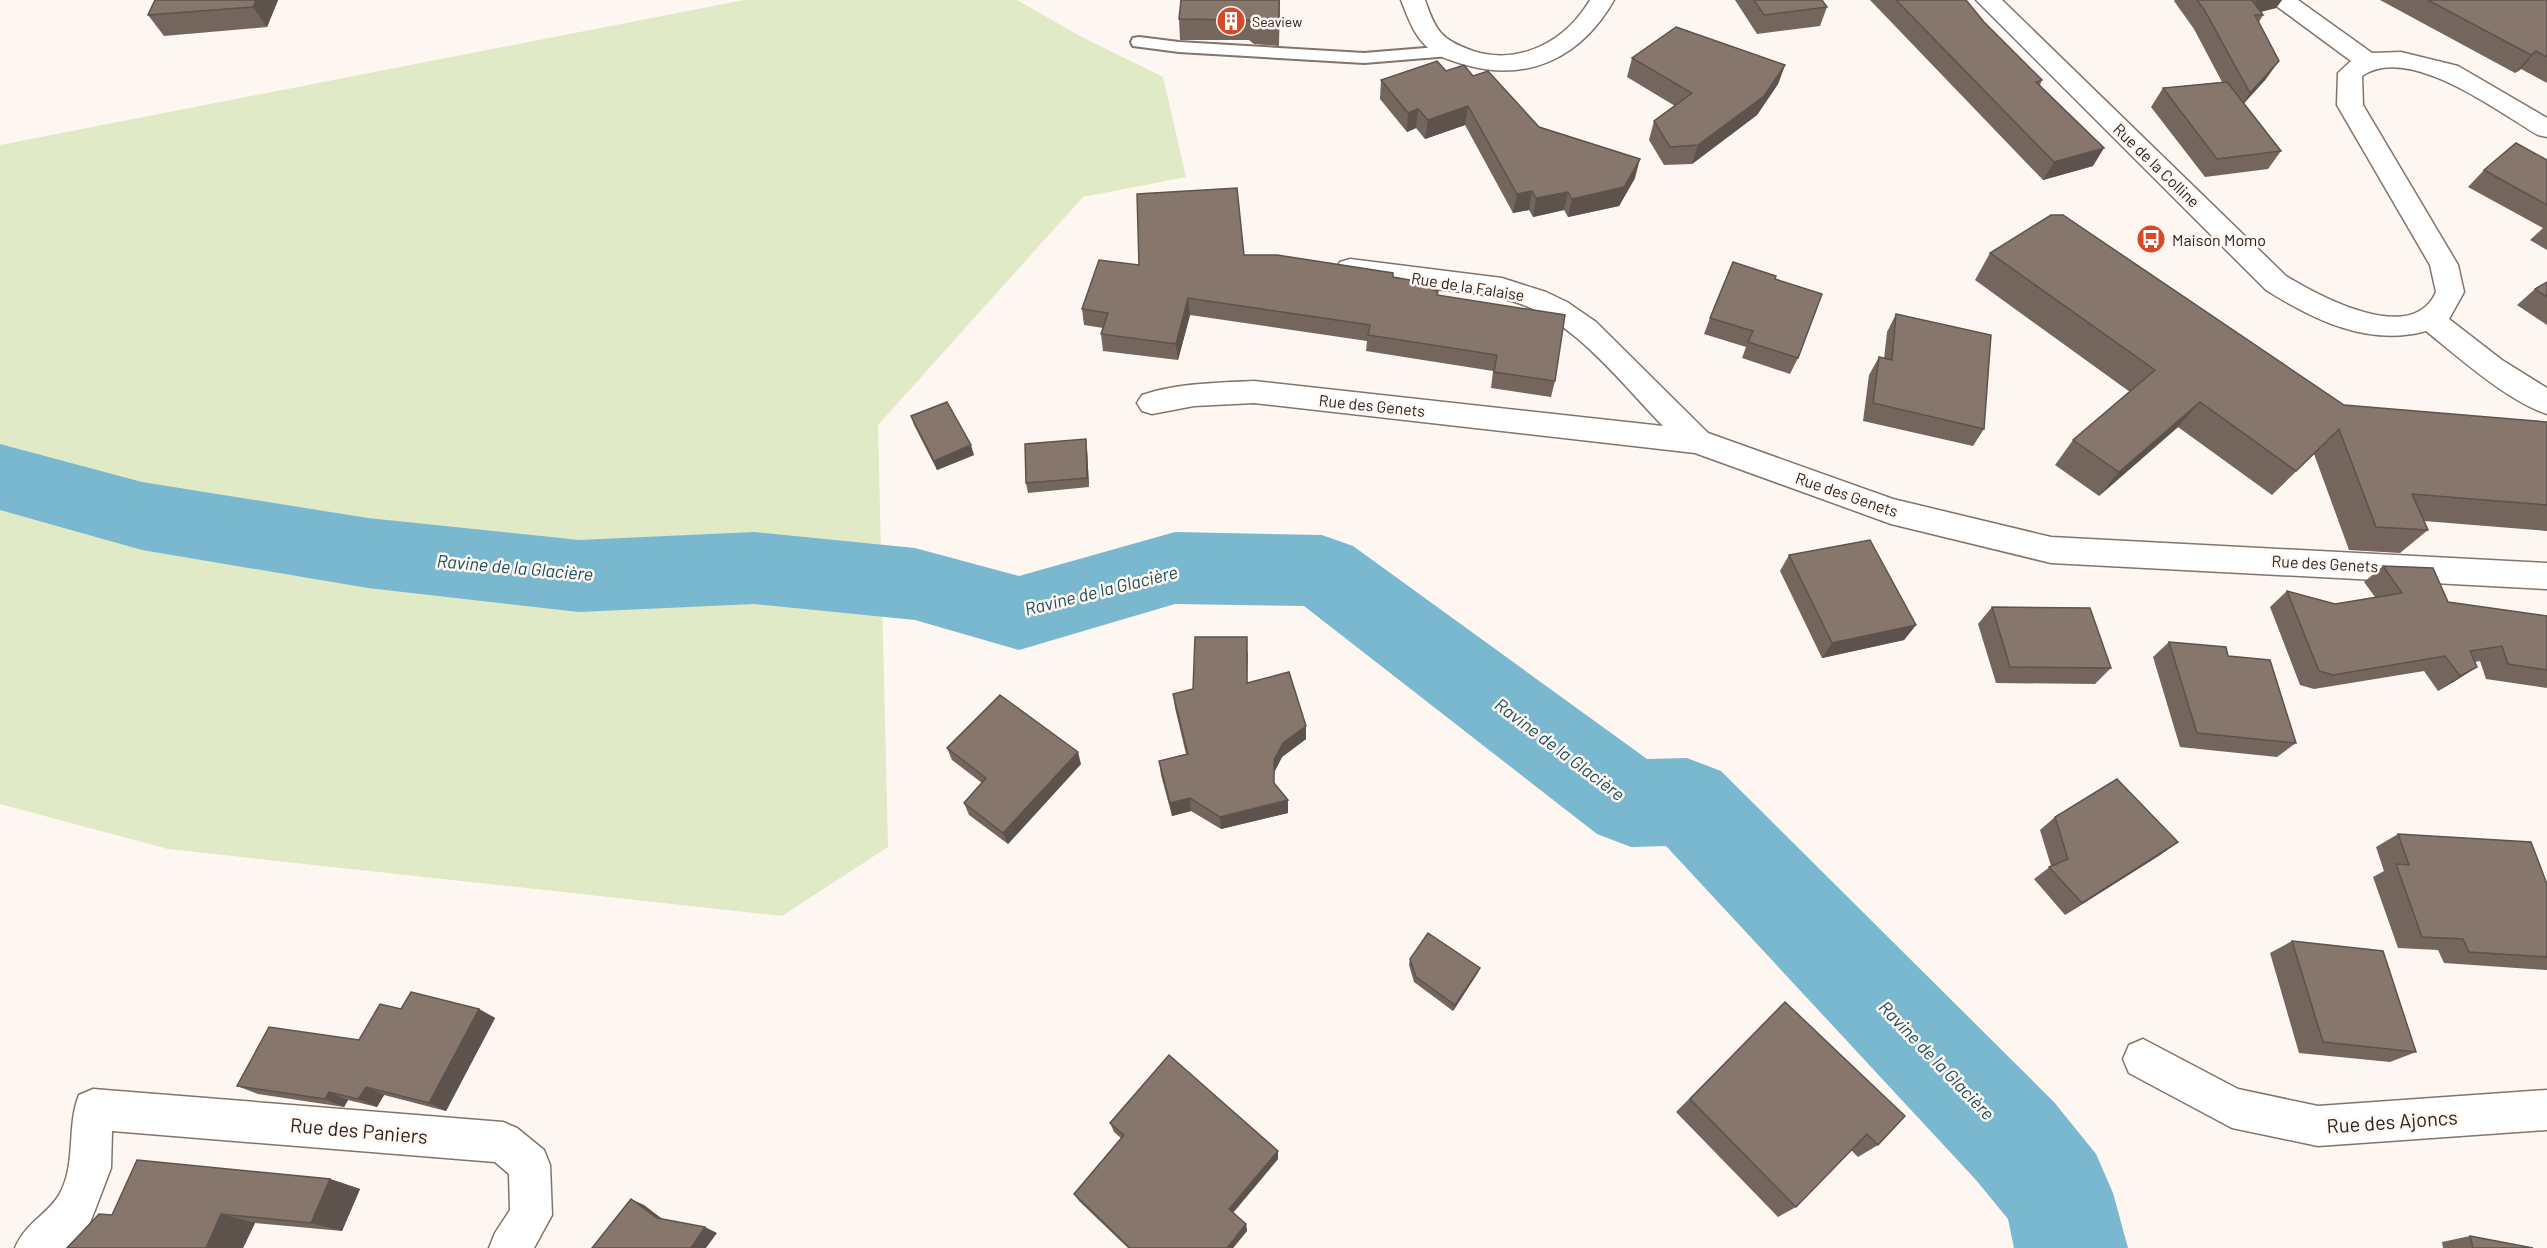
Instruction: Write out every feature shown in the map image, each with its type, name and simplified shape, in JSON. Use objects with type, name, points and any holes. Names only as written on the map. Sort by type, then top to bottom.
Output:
[{"type":"street","points":[[1413,0],[1432,38],[1450,51],[1479,63],[1509,65],[1539,58],[1562,46],[1594,18],[1602,0]]},
{"type":"street","name":"Rue de la Colline","points":[[1988,0],[2276,283],[2306,302],[2333,314],[2368,324],[2403,326],[2431,320]]},
{"type":"street","points":[[2283,0],[2367,61]]},
{"type":"street","points":[[2547,129],[2449,72],[2402,60],[2367,61],[2350,73],[2350,105],[2444,265],[2450,292],[2442,309],[2431,320],[2492,368],[2547,403]]},
{"type":"street","name":"Rue de la Falaise","points":[[1327,266],[1503,288],[1547,303],[1567,314],[1586,329],[1697,441]]},
{"type":"street","name":"Rue des Genets","points":[[1152,403],[1194,395],[1254,393],[1697,441],[1891,511],[2051,549],[2547,576]]},
{"type":"street","name":"Rue des Ajoncs","points":[[2143,1059],[2232,1108],[2318,1126],[2547,1110]]},
{"type":"street","name":"Rue des Paniers","points":[[36,1248],[74,1210],[90,1168],[93,1109],[503,1142],[529,1166],[531,1215],[510,1248]]},
{"type":"lane","points":[[1139,42],[1179,47],[1364,58],[1450,51]]},
{"type":"green space","points":[[744,0],[1017,0],[1080,36],[1163,77],[1186,177],[1083,197],[878,425],[888,847],[782,916],[168,849],[0,804],[0,145]]},
{"type":"building","points":[[155,0],[256,0],[253,7],[148,15]]},
{"type":"building","points":[[1181,0],[1279,0],[1279,25],[1254,24],[1249,20],[1179,19]]},
{"type":"building","points":[[1754,0],[1822,0],[1827,7],[1764,15]]},
{"type":"building","points":[[1896,0],[1966,0],[1984,22],[2042,80],[2036,82],[2104,148],[2054,162]]},
{"type":"building","points":[[2197,0],[2252,0],[2263,15],[2255,15],[2279,61],[2250,93],[2205,11]]},
{"type":"building","points":[[2428,0],[2547,0],[2547,57],[2536,51],[2531,55]]},
{"type":"building","points":[[1676,27],[1785,65],[1764,96],[1698,145],[1670,147],[1654,121],[1692,93],[1632,58]]},
{"type":"building","points":[[1437,61],[1446,71],[1464,65],[1473,76],[1488,71],[1539,127],[1640,159],[1624,187],[1572,199],[1568,192],[1536,198],[1532,191],[1517,194],[1468,106],[1428,120],[1418,109],[1408,113],[1381,80]]},
{"type":"building","points":[[2227,82],[2281,151],[2217,159],[2163,88]]},
{"type":"building","points":[[2516,143],[2547,160],[2547,205],[2484,170]]},
{"type":"building","points":[[1237,188],[1244,255],[1277,255],[1393,273],[1393,277],[1433,284],[1432,290],[1438,291],[1437,295],[1565,315],[1555,381],[1494,372],[1497,355],[1368,335],[1370,325],[1188,298],[1176,344],[1101,334],[1108,313],[1082,309],[1099,260],[1139,265],[1137,194]]},
{"type":"building","points":[[2051,215],[2063,215],[2344,405],[2547,422],[2547,505],[2412,494],[2428,530],[2376,527],[2339,429],[2296,471],[2200,402],[2119,472],[2073,440],[2155,370],[1990,253]]},
{"type":"building","points":[[1733,262],[1822,294],[1798,358],[1748,342],[1753,331],[1710,318]]},
{"type":"building","points":[[2547,282],[2547,297],[2535,289]]},
{"type":"building","points":[[1896,314],[1991,335],[1984,429],[1873,403],[1879,357],[1892,360]]},
{"type":"building","points":[[947,402],[971,445],[934,461],[911,416]]},
{"type":"building","points":[[1086,439],[1087,478],[1026,483],[1025,444]]},
{"type":"building","points":[[1870,540],[1916,625],[1832,643],[1789,555]]},
{"type":"building","points":[[2383,566],[2433,568],[2448,602],[2547,616],[2547,670],[2508,664],[2502,646],[2470,651],[2477,667],[2460,676],[2445,656],[2333,675],[2319,671],[2287,591],[2335,604],[2402,593]]},
{"type":"building","points":[[1992,607],[2090,608],[2111,668],[2010,667]]},
{"type":"building","points":[[1195,637],[1247,637],[1247,683],[1289,672],[1306,726],[1283,743],[1274,760],[1274,783],[1288,800],[1220,817],[1190,798],[1170,803],[1159,761],[1188,754],[1173,694],[1193,689]]},
{"type":"building","points":[[2169,642],[2226,647],[2228,656],[2270,660],[2296,743],[2197,733]]},
{"type":"building","points":[[1000,695],[1078,752],[1003,833],[964,803],[986,778],[947,748]]},
{"type":"building","points":[[2117,779],[2178,842],[2082,903],[2049,867],[2068,859],[2055,817]]},
{"type":"building","points":[[2398,834],[2531,842],[2547,884],[2547,957],[2469,952],[2463,939],[2422,937],[2396,864],[2409,865]]},
{"type":"building","points":[[1428,933],[1480,968],[1455,1005],[1416,977],[1410,959]]},
{"type":"building","points":[[2292,941],[2383,951],[2416,1052],[2323,1042]]},
{"type":"building","points":[[411,992],[479,1009],[429,1103],[366,1087],[358,1099],[329,1092],[325,1099],[237,1086],[269,1027],[359,1040],[380,1004],[401,1009]]},
{"type":"building","points":[[1785,1002],[1905,1116],[1878,1145],[1867,1134],[1796,1207],[1690,1099]]},
{"type":"building","points":[[1169,1055],[1278,1151],[1229,1209],[1246,1224],[1227,1248],[1130,1248],[1074,1194],[1124,1135],[1110,1123]]},
{"type":"building","points":[[137,1160],[330,1179],[311,1223],[221,1214],[206,1248],[67,1248],[99,1214],[112,1215]]},
{"type":"building","points":[[631,1199],[657,1218],[705,1227],[691,1248],[592,1248]]},
{"type":"building","points":[[2470,1236],[2533,1248],[2473,1248]]},
{"type":"waterway","name":"Ravine de la Glacière","points":[[0,477],[142,516],[368,553],[579,576],[754,568],[915,584],[1019,613],[1175,568],[1322,571],[1631,803],[1687,802],[2015,1141],[2057,1193],[2071,1248]]},
{"type":"place","name":"Seaview","points":[[1231,21]]},
{"type":"place","name":"Maison Momo","points":[[2151,239]]}]
